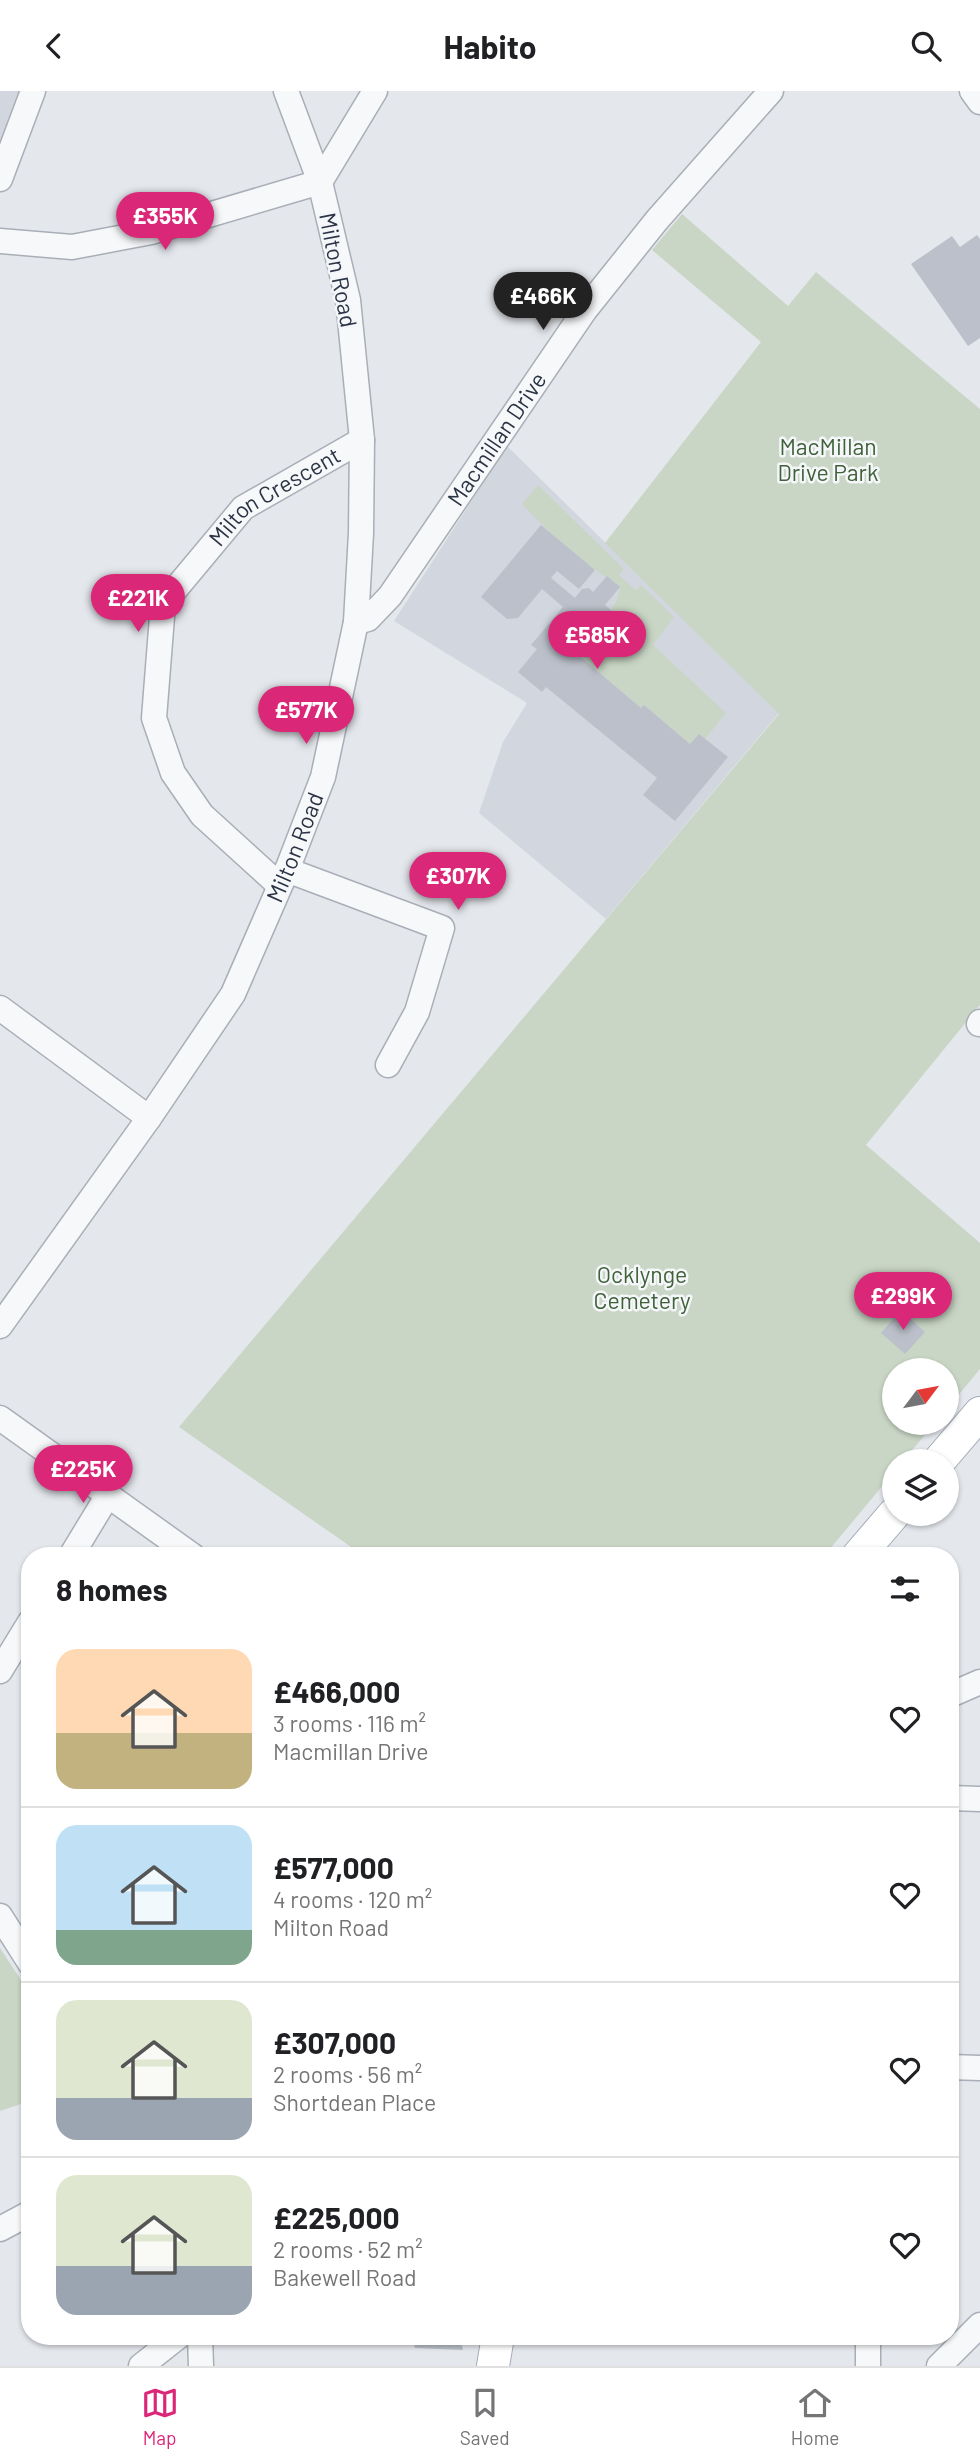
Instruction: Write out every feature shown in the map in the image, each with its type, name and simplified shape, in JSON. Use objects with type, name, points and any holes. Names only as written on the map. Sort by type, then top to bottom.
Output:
[{"type":"main road","points":[[949,1449],[980,1413]]},
{"type":"main road","points":[[866,1547],[884,1526]]},
{"type":"main road","points":[[493,2366],[496,2345]]},
{"type":"street","points":[[0,179],[33,91]]},
{"type":"street","name":"Milton Road","points":[[0,1326],[149,1118],[233,994],[323,777],[356,622],[362,533],[362,440],[348,300],[320,182],[286,91]]},
{"type":"street","points":[[0,241],[72,247],[151,232],[320,182],[375,91]]},
{"type":"street","name":"Macmillan Drive","points":[[356,622],[368,619],[390,596],[585,310],[657,221],[771,91]]},
{"type":"street","points":[[972,91],[980,102]]},
{"type":"street","name":"Milton Crescent","points":[[283,878],[202,815],[173,773],[154,718],[163,604],[243,508],[362,440]]},
{"type":"street","points":[[283,878],[442,928],[417,1012],[388,1065]]},
{"type":"street","points":[[0,1008],[149,1118]]},
{"type":"street","points":[[0,1417],[180,1547]]},
{"type":"street","points":[[76,1547],[108,1495]]},
{"type":"street","points":[[0,1671],[21,1637]]},
{"type":"street","points":[[959,1691],[980,1682]]},
{"type":"street","points":[[959,1798],[980,1799]]},
{"type":"street","points":[[0,1916],[21,1949]]},
{"type":"street","points":[[959,2067],[980,2068]]},
{"type":"street","points":[[0,2229],[21,2218]]},
{"type":"street","points":[[939,2366],[980,2325]]},
{"type":"street","points":[[141,2366],[167,2345]]},
{"type":"street","points":[[200,2345],[201,2366]]},
{"type":"street","points":[[868,2345],[868,2366]]},
{"type":"shaded area","points":[[0,91],[28,91],[0,172]]},
{"type":"shaded area","points":[[507,446],[779,713],[606,919],[479,813],[503,742],[527,703],[394,621]]},
{"type":"green space","name":"Ocklynge Cemetery","points":[[682,214],[788,306],[816,272],[980,409],[980,1005],[866,1145],[980,1243],[980,1369],[959,1394],[959,1358],[882,1358],[882,1435],[925,1435],[913,1449],[882,1449],[882,1486],[832,1547],[351,1547],[179,1427],[779,714],[605,543],[761,342],[652,250]]},
{"type":"green space","points":[[538,485],[624,569],[619,575],[636,591],[641,585],[674,617],[653,645],[726,713],[705,739],[699,734],[690,744],[644,705],[641,708],[575,652],[614,607],[620,587],[574,553],[522,504]]},
{"type":"green space","points":[[0,1948],[21,1980],[21,2104],[0,2111]]},
{"type":"building","points":[[977,235],[980,239],[980,338],[968,346],[911,264],[952,236],[960,247]]},
{"type":"building","points":[[541,525],[595,570],[579,589],[557,571],[551,578],[575,598],[582,589],[589,588],[593,592],[607,576],[620,587],[605,605],[612,611],[575,652],[641,708],[644,705],[690,744],[699,734],[728,757],[675,821],[643,795],[657,778],[546,687],[542,692],[518,672],[537,649],[531,645],[563,607],[542,589],[518,618],[507,619],[481,597]]},
{"type":"building","points":[[901,1310],[925,1332],[905,1354],[881,1333]]},
{"type":"building","points":[[414,2345],[462,2345],[463,2350],[415,2348]]},
{"type":"park label","name":"MacMillan Drive Park","points":[[828,460]]}]
